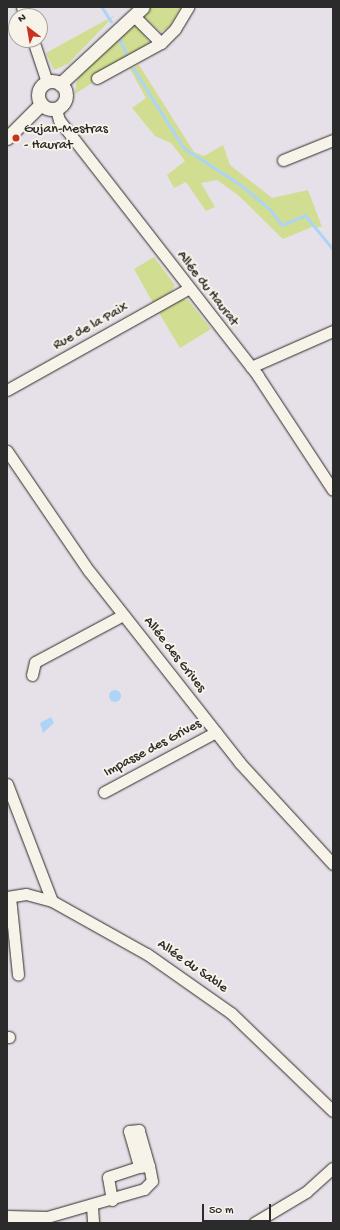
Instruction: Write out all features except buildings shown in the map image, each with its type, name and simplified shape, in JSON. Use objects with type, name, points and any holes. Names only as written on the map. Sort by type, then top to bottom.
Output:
[{"type":"main road","points":[[60,84],[134,10]]},
{"type":"main road","points":[[41,104],[38,91],[47,82],[60,84]]},
{"type":"main road","points":[[41,104],[56,109],[66,95],[60,84]]},
{"type":"main road","points":[[7,138],[41,104]]},
{"type":"street","points":[[97,78],[161,43],[176,29],[188,7]]},
{"type":"street","points":[[134,10],[161,43]]},
{"type":"street","points":[[36,48],[47,82]]},
{"type":"street","name":"Allée du Haurat","points":[[56,109],[59,120],[188,289],[251,367],[333,490]]},
{"type":"street","points":[[283,160],[333,140]]},
{"type":"street","name":"Rue de la Paix","points":[[7,390],[188,289]]},
{"type":"street","points":[[251,367],[333,331]]},
{"type":"street","name":"Allée des Grives","points":[[7,451],[123,615],[216,732],[333,864]]},
{"type":"street","points":[[32,675],[35,662],[123,615]]},
{"type":"street","name":"Impasse des Grives","points":[[104,792],[216,732]]},
{"type":"street","points":[[7,784],[52,901]]},
{"type":"street","name":"Allée du Sable","points":[[8,897],[26,894],[52,901],[130,943],[185,979],[261,1039],[333,1111]]},
{"type":"street","points":[[8,897],[18,975]]},
{"type":"street","points":[[7,1216],[47,1217],[84,1204],[92,1207],[144,1190],[152,1181],[144,1166],[108,1177],[112,1200]]},
{"type":"street","points":[[254,1223],[306,1192],[333,1168]]},
{"type":"street","points":[[92,1207],[93,1223]]},
{"type":"green space","points":[[146,7],[181,7],[170,26],[161,32],[144,17]]},
{"type":"green space","points":[[115,15],[68,64],[54,70],[46,53]]},
{"type":"green space","points":[[130,24],[135,24],[150,43],[96,74],[92,83],[75,94],[77,80],[86,64]]},
{"type":"green space","points":[[139,65],[194,152],[204,156],[223,145],[230,165],[272,198],[308,190],[322,227],[312,227],[283,239],[238,195],[217,180],[201,183],[215,207],[206,211],[186,182],[174,188],[167,175],[185,161],[171,143],[155,136],[132,108],[146,98],[130,69]]},
{"type":"green space","points":[[154,257],[175,285],[171,292],[153,303],[134,269]]},
{"type":"green space","points":[[180,299],[188,300],[211,329],[180,348],[159,313]]},
{"type":"water","points":[[113,690],[117,690],[121,696],[117,702],[113,702],[109,698],[109,694]]},
{"type":"water","points":[[51,717],[54,723],[43,733],[40,723]]},
{"type":"waterway","points":[[102,7],[111,21]]},
{"type":"waterway","points":[[120,39],[126,53]]},
{"type":"waterway","points":[[134,69],[184,148],[241,185],[270,209],[282,225],[305,215],[333,249]]},
{"type":"place","name":"Gujan-Mestras - Haurat","points":[[16,138]]}]
